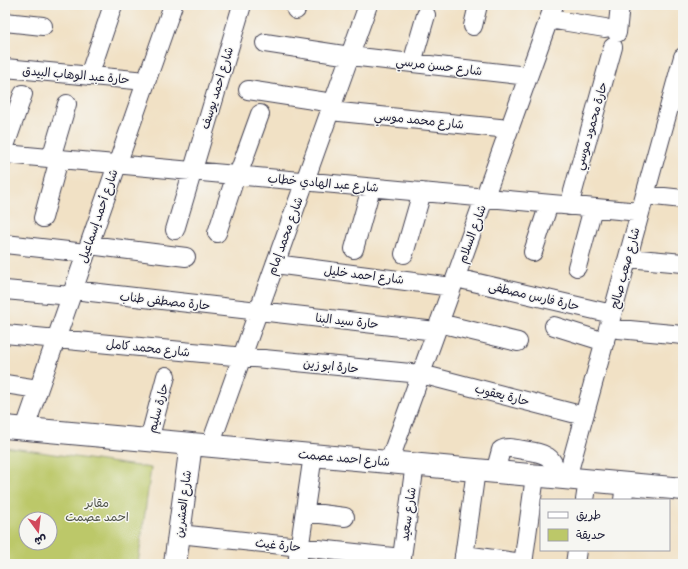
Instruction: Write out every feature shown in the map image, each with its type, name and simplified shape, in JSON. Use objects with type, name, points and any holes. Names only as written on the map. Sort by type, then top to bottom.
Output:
[{"type":"main road","name":"شارع احمد عصمت","points":[[15,428],[562,478],[587,490],[624,492],[683,489]]},
{"type":"main road","name":"شارع العشرين","points":[[175,564],[179,534],[200,445]]},
{"type":"street","points":[[90,76],[113,5]]},
{"type":"street","name":"شارع أحمد إسماعيل","points":[[15,428],[38,389],[173,5]]},
{"type":"street","name":"شارع احمد يوسف","points":[[175,230],[242,5]]},
{"type":"street","name":"شارع محمد إمام","points":[[200,445],[241,357],[368,5]]},
{"type":"street","points":[[473,26],[478,5]]},
{"type":"street","name":"حارة محمود موسي","points":[[569,206],[620,5]]},
{"type":"street","points":[[551,12],[611,36]]},
{"type":"street","name":"شارع السلام","points":[[389,462],[551,12]]},
{"type":"street","points":[[412,63],[426,15]]},
{"type":"street","points":[[5,22],[43,26]]},
{"type":"street","name":"شارع حسن مرسي","points":[[265,43],[350,56],[528,76]]},
{"type":"street","name":"شارع صعب صالح","points":[[562,478],[584,416],[640,212],[679,85],[683,57]]},
{"type":"street","name":"حارة عبد الوهاب البيدق","points":[[5,68],[146,81]]},
{"type":"street","name":"شارع محمد موسي","points":[[248,90],[331,107],[509,129]]},
{"type":"street","points":[[5,146],[23,94]]},
{"type":"street","points":[[43,218],[66,104]]},
{"type":"street","points":[[217,233],[260,114]]},
{"type":"street","name":"شارع عبد الهادي خطاب","points":[[5,154],[640,212]]},
{"type":"street","points":[[354,249],[371,188]]},
{"type":"street","points":[[404,254],[422,192]]},
{"type":"street","points":[[645,195],[683,199]]},
{"type":"street","points":[[532,252],[549,204]]},
{"type":"street","points":[[577,266],[593,208]]},
{"type":"street","points":[[5,244],[88,249],[186,258]]},
{"type":"street","points":[[628,258],[683,264]]},
{"type":"street","name":"شارع احمد خليل","points":[[275,264],[454,282]]},
{"type":"street","name":"حارة فارس مصطفى","points":[[454,282],[608,328]]},
{"type":"street","name":"حارة مصطفى طناب","points":[[5,290],[72,293],[258,311]]},
{"type":"street","name":"حارة سيد البنا","points":[[258,311],[438,327],[518,342]]},
{"type":"street","points":[[554,326],[608,328],[683,335]]},
{"type":"street","name":"شارع محمد كامل","points":[[5,334],[241,357]]},
{"type":"street","name":"حارة ابو زين","points":[[241,357],[420,374]]},
{"type":"street","name":"حارة يعقوب","points":[[420,374],[584,416]]},
{"type":"street","name":"حارة سليم","points":[[149,440],[166,376]]},
{"type":"street","points":[[5,384],[38,389]]},
{"type":"street","points":[[535,476],[523,563],[464,560],[486,471],[501,450],[509,448],[542,453],[548,456],[562,478]]},
{"type":"street","points":[[299,555],[313,455]]},
{"type":"street","name":"شارع سعيد","points":[[401,561],[415,464]]},
{"type":"street","points":[[305,512],[345,517]]},
{"type":"street","name":"حارة غيث","points":[[179,534],[299,555],[401,561]]},
{"type":"street","points":[[575,564],[577,551]]},
{"type":"green space","name":"مقابر احمد عصمت","points":[[5,447],[151,468],[138,564],[5,564]]}]
